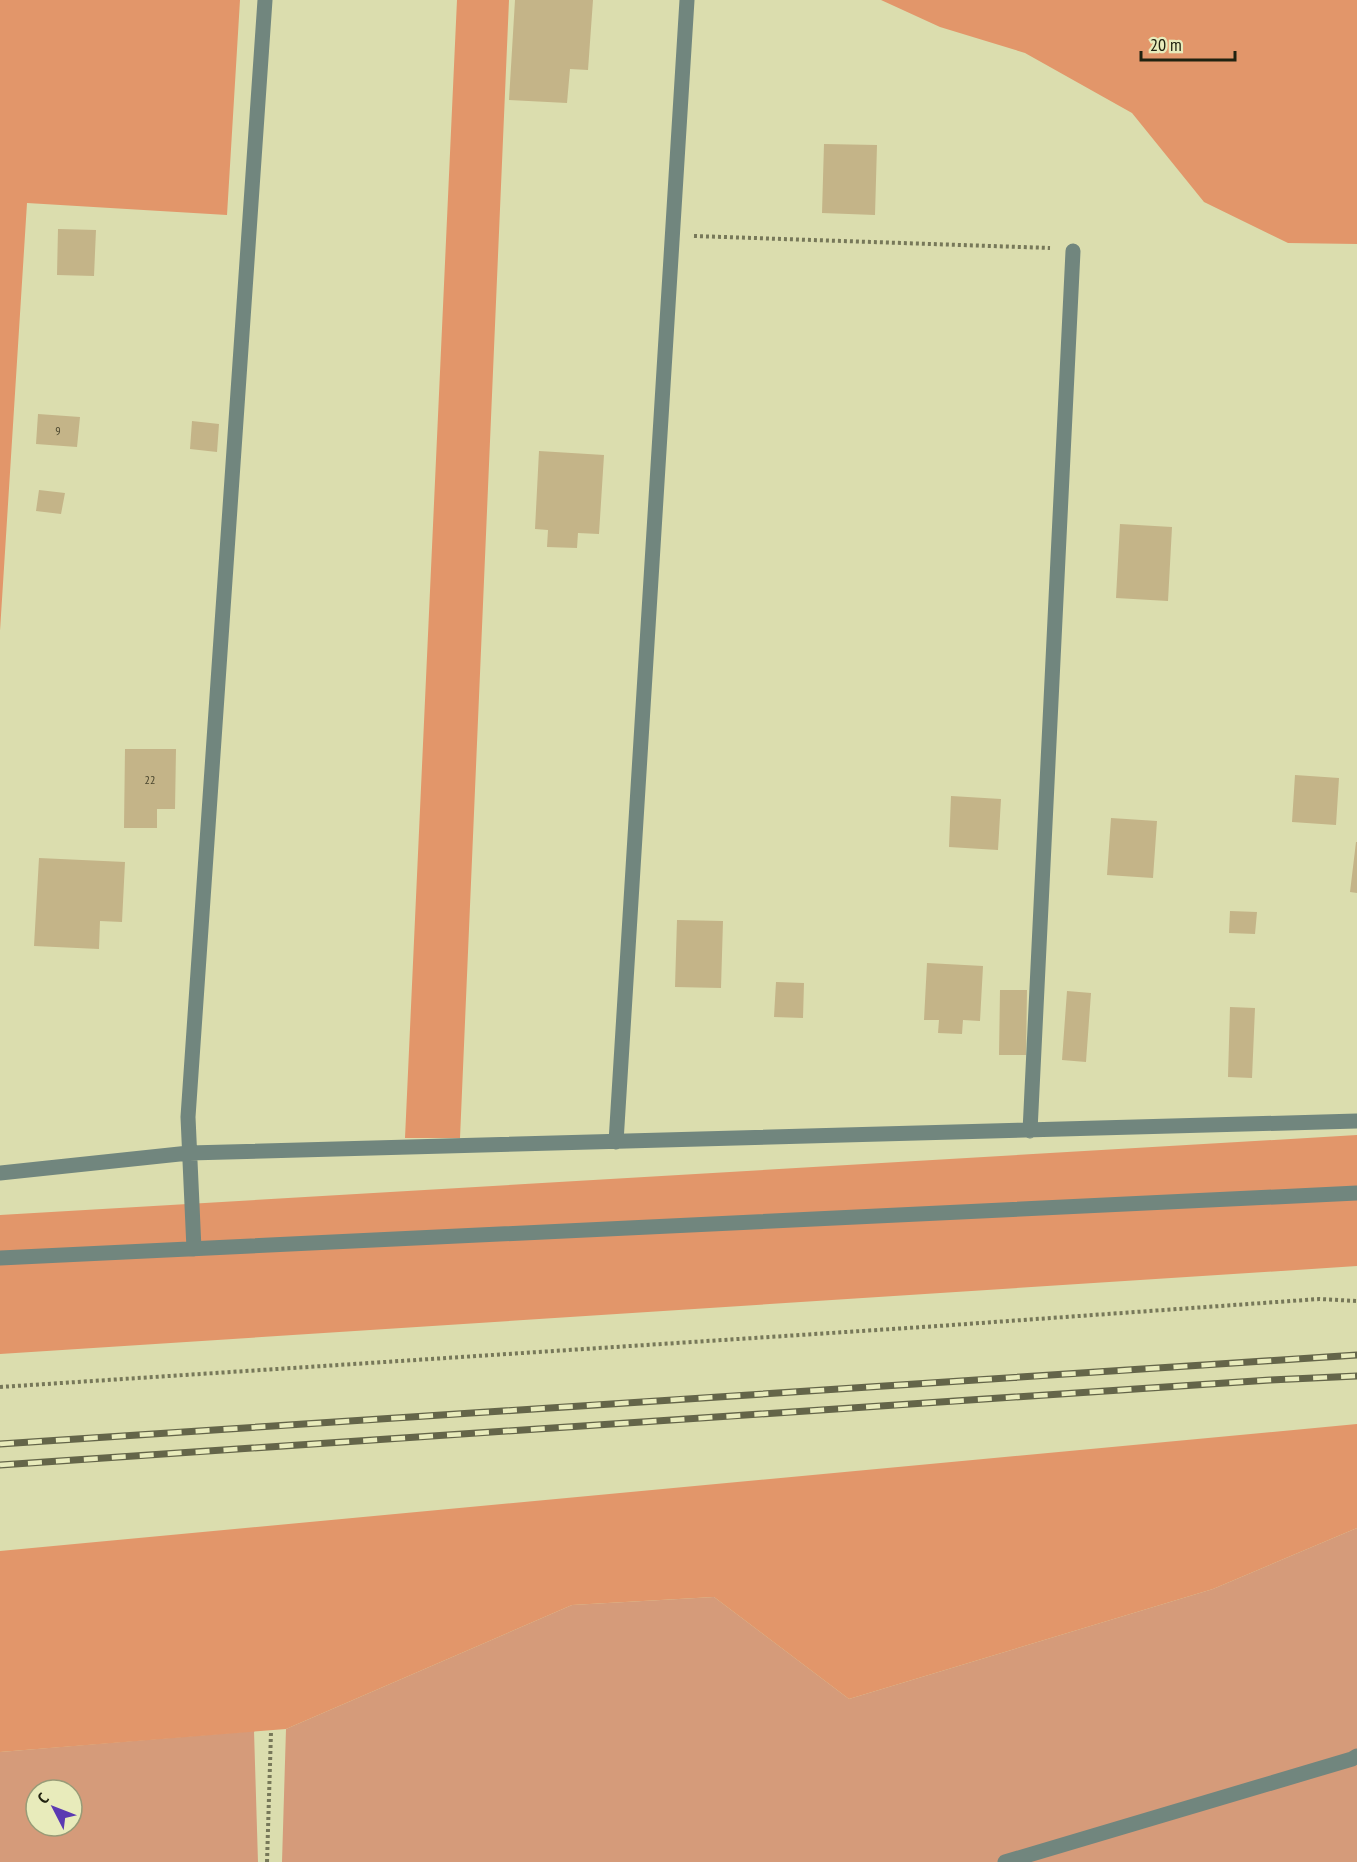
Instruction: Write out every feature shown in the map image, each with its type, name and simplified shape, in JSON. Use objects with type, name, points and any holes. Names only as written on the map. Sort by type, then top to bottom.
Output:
[{"type":"street","points":[[195,1249],[188,1106],[265,0]]},
{"type":"street","points":[[616,1142],[687,0]]},
{"type":"street","points":[[1030,1131],[1073,251]]},
{"type":"street","points":[[0,1173],[189,1153],[1357,1121]]},
{"type":"street","points":[[0,1258],[1357,1193]]},
{"type":"street","points":[[1005,1862],[1357,1756]]},
{"type":"path","points":[[673,235],[1055,248],[1073,251]]},
{"type":"path","points":[[0,1388],[950,1326],[1318,1299],[1357,1301]]},
{"type":"path","points":[[267,1862],[271,1732]]},
{"type":"shaded area","points":[[0,0],[240,0],[227,215],[27,203],[0,631]]},
{"type":"shaded area","points":[[457,0],[509,0],[460,1138],[405,1138]]},
{"type":"shaded area","points":[[881,0],[1357,0],[1357,244],[1288,243],[1204,202],[1132,113],[1025,53],[940,27]]},
{"type":"shaded area","points":[[1357,1135],[1357,1266],[0,1354],[0,1215]]},
{"type":"shaded area","points":[[1357,1424],[1357,1528],[1213,1589],[849,1699],[714,1597],[572,1605],[286,1729],[0,1752],[0,1551]]},
{"type":"shaded area","points":[[1357,1528],[1357,1862],[282,1862],[286,1729],[572,1605],[714,1597],[849,1699],[1213,1589]]},
{"type":"shaded area","points":[[254,1731],[258,1862],[0,1862],[0,1752]]},
{"type":"building","points":[[515,0],[593,0],[588,70],[570,69],[567,103],[509,100]]},
{"type":"building","points":[[824,144],[877,145],[875,215],[822,213]]},
{"type":"building","points":[[58,229],[96,230],[94,276],[57,275]]},
{"type":"building","points":[[38,414],[80,417],[77,447],[36,444]]},
{"type":"building","points":[[192,421],[219,424],[217,452],[190,449]]},
{"type":"building","points":[[539,451],[604,455],[599,534],[578,533],[577,548],[547,547],[548,530],[535,529]]},
{"type":"building","points":[[39,490],[65,493],[61,514],[36,511]]},
{"type":"building","points":[[1120,524],[1172,527],[1168,601],[1116,598]]},
{"type":"building","points":[[125,749],[176,749],[175,809],[157,809],[157,828],[124,828]]},
{"type":"building","points":[[1295,775],[1339,778],[1336,825],[1292,822]]},
{"type":"building","points":[[951,796],[1001,799],[998,850],[949,847]]},
{"type":"building","points":[[1111,818],[1157,821],[1153,878],[1107,875]]},
{"type":"building","points":[[1357,842],[1357,893],[1350,892]]},
{"type":"building","points":[[39,858],[125,862],[122,922],[100,921],[99,949],[34,946]]},
{"type":"building","points":[[1230,911],[1257,912],[1255,934],[1229,933]]},
{"type":"building","points":[[677,920],[723,921],[721,988],[675,987]]},
{"type":"building","points":[[927,963],[983,966],[980,1021],[963,1020],[962,1034],[938,1033],[939,1020],[924,1020]]},
{"type":"building","points":[[776,982],[804,983],[803,1018],[774,1017]]},
{"type":"building","points":[[1000,990],[1027,990],[1026,1055],[999,1055]]},
{"type":"building","points":[[1067,991],[1091,993],[1086,1062],[1062,1060]]},
{"type":"building","points":[[1230,1007],[1255,1008],[1252,1078],[1228,1077]]},
{"type":"railway","points":[[0,1444],[1357,1355]]},
{"type":"railway","points":[[0,1465],[1357,1376]]}]
